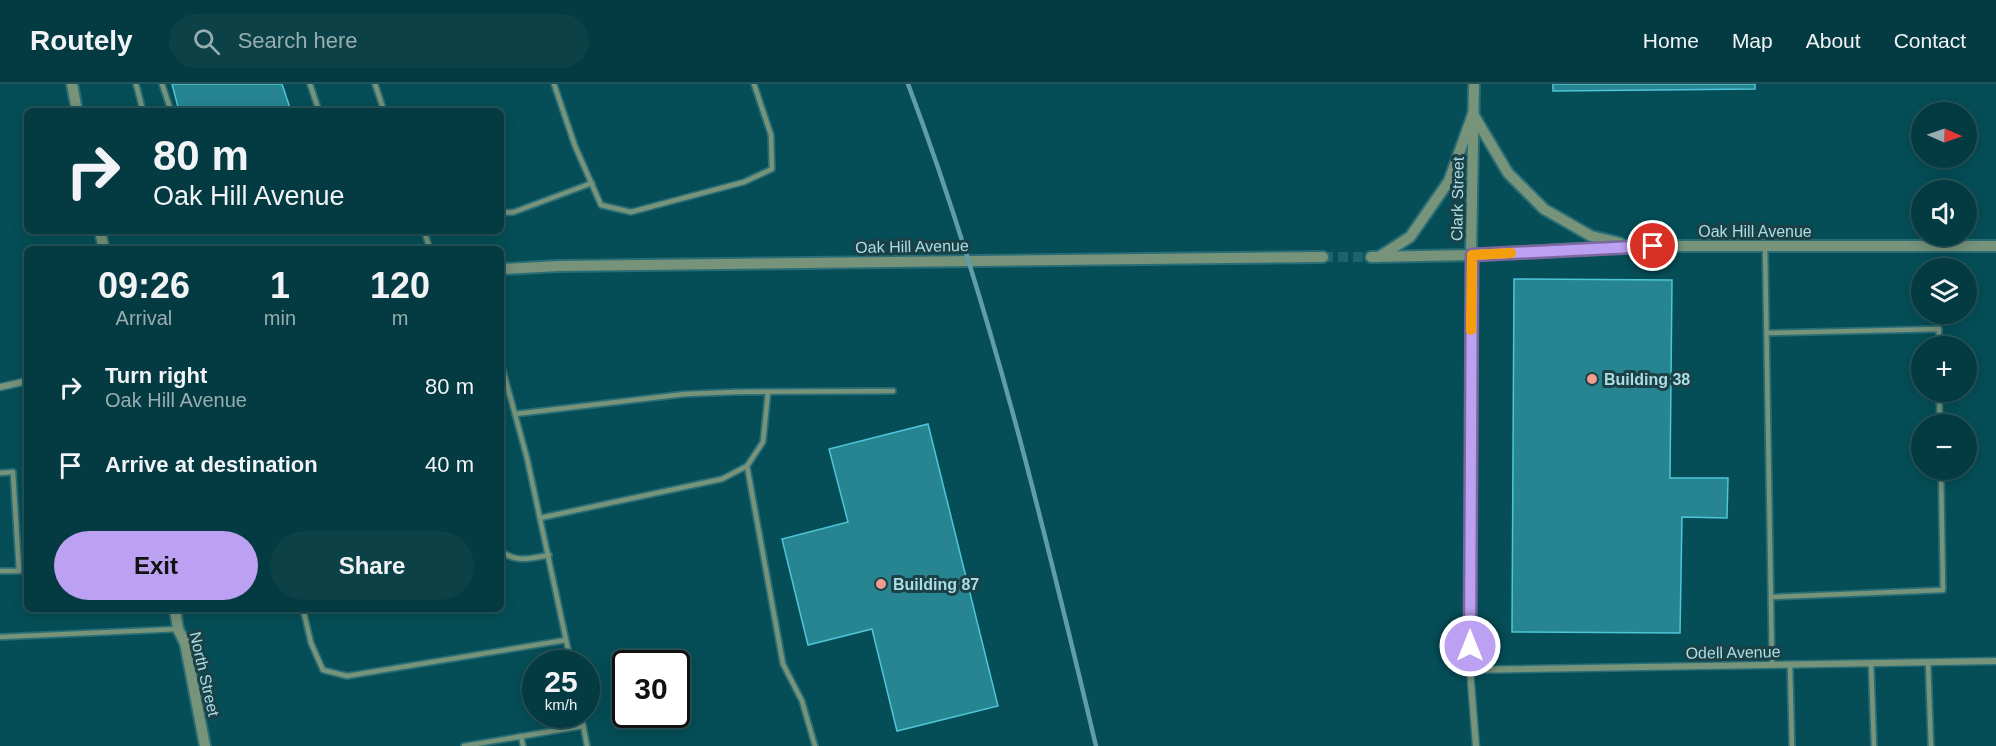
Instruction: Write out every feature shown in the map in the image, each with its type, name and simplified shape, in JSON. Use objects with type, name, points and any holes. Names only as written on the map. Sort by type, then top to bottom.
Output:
[{"type":"street","points":[[72,84],[76,108]]},
{"type":"street","name":"Clark Street","points":[[1474,84],[1470,670],[1476,746]]},
{"type":"street","points":[[1473,114],[1508,173],[1544,209],[1591,236],[1630,246]]},
{"type":"street","name":"Oak Hill Avenue","points":[[1473,114],[1449,181],[1410,237],[1375,257],[1472,255],[1630,246],[1996,246]]},
{"type":"street","name":"Oak Hill Avenue","points":[[504,269],[642,265],[1323,257]]},
{"type":"street","points":[[0,387],[24,382]]},
{"type":"street","name":"North Street","points":[[175,612],[178,629],[185,643],[205,746]]},
{"type":"street","name":"Odell Avenue","points":[[1470,670],[1996,661]]},
{"type":"lane","points":[[136,84],[142,108]]},
{"type":"lane","points":[[162,84],[170,108]]},
{"type":"lane","points":[[310,84],[318,108]]},
{"type":"lane","points":[[375,84],[383,108]]},
{"type":"lane","points":[[554,84],[575,146],[601,205],[631,212],[744,182],[772,169],[771,135],[754,84]]},
{"type":"lane","points":[[504,213],[514,212],[592,183]]},
{"type":"lane","points":[[1765,246],[1772,665]]},
{"type":"lane","points":[[1767,333],[1939,329],[1939,336]]},
{"type":"lane","points":[[504,374],[527,458],[568,650]]},
{"type":"lane","points":[[515,414],[685,394],[893,391]]},
{"type":"lane","points":[[540,518],[722,479],[747,465],[763,442],[768,392]]},
{"type":"lane","points":[[747,465],[783,664],[802,701],[814,746]]},
{"type":"lane","points":[[0,473],[13,472],[19,571],[0,571]]},
{"type":"lane","points":[[1772,597],[1943,590],[1941,480]]},
{"type":"lane","points":[[504,553],[522,561],[549,555]]},
{"type":"lane","points":[[304,612],[310,644],[323,670],[347,676],[566,640]]},
{"type":"lane","points":[[0,637],[178,629]]},
{"type":"lane","points":[[1928,662],[1930,746]]},
{"type":"lane","points":[[1871,663],[1874,746]]},
{"type":"lane","points":[[1790,665],[1792,746]]},
{"type":"lane","points":[[464,746],[571,728]]},
{"type":"lane","points":[[583,728],[587,746]]},
{"type":"lane","points":[[521,736],[523,746]]},
{"type":"building","points":[[172,84],[282,84],[290,108],[178,108]]},
{"type":"building","points":[[1553,84],[1755,84],[1755,89],[1553,91]]},
{"type":"building","name":"Building 38","points":[[1514,279],[1672,280],[1670,478],[1728,478],[1727,518],[1682,517],[1680,633],[1512,632]]},
{"type":"building","name":"Building 87","points":[[928,424],[998,706],[897,731],[872,629],[808,645],[782,539],[848,522],[829,449]]},
{"type":"tunnel","points":[[1323,257],[1371,257]]},
{"type":"railway","points":[[908,84],[964,247],[1013,412],[1096,746]]},
{"type":"slow traffic","points":[[1471,330],[1472,255],[1511,253]]},
{"type":"place","name":"Building 38","points":[[1592,379]]},
{"type":"place","name":"Building 87","points":[[881,584]]},
{"type":"route","points":[[1470,646],[1472,255],[1653,246]]}]
